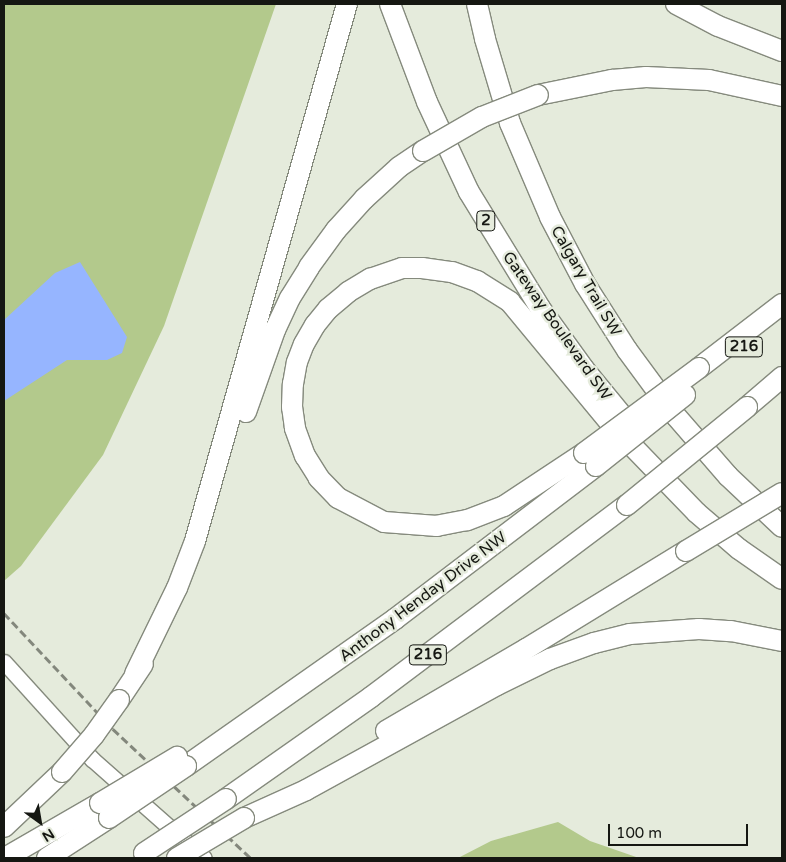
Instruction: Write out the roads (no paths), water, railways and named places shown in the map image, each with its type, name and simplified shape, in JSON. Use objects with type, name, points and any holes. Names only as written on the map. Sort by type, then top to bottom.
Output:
[{"type":"highway","points":[[4,827],[62,772],[94,735],[135,674],[177,588],[195,541],[348,4]]},
{"type":"highway","name":"Gateway Boulevard SW","points":[[390,4],[427,102],[457,168],[518,275],[564,342],[621,415],[677,480],[735,534],[782,574]]},
{"type":"highway","name":"Calgary Trail SW","points":[[477,4],[485,39],[510,123],[550,218],[585,284],[626,350],[675,415],[728,476],[776,521]]},
{"type":"highway","points":[[676,4],[718,26],[782,51]]},
{"type":"highway","points":[[135,674],[155,650],[195,565],[251,396],[275,330],[290,298],[309,267],[345,219],[375,188],[423,150],[482,117],[538,95],[612,80],[646,77],[709,80],[782,96]]},
{"type":"highway","points":[[782,304],[702,373],[590,460],[504,506],[467,520],[437,526],[384,522],[338,498],[319,478],[305,456],[295,428],[292,407],[293,384],[297,362],[308,337],[328,309],[348,292],[370,279],[402,268],[422,268],[452,272],[477,281],[510,302],[605,417],[697,513],[739,549],[782,579]]},
{"type":"highway","name":"216","points":[[702,373],[782,315]]},
{"type":"highway","name":"216","points":[[140,856],[226,799],[394,681],[627,505],[782,378]]},
{"type":"highway","name":"Anthony Henday Drive NW","points":[[48,858],[104,810],[340,658],[476,559],[590,460]]},
{"type":"highway","points":[[177,858],[782,493]]},
{"type":"highway","points":[[244,818],[306,790],[497,685],[550,659],[594,643],[630,634],[699,629],[731,631],[782,641]]},
{"type":"highway","points":[[5,858],[104,810]]},
{"type":"main road","points":[[4,662],[74,740],[119,784],[204,858]]},
{"type":"water","points":[[80,262],[127,337],[122,353],[107,360],[67,360],[4,401],[4,320],[55,273]]},
{"type":"railway","points":[[4,613],[113,729],[251,858]]}]
